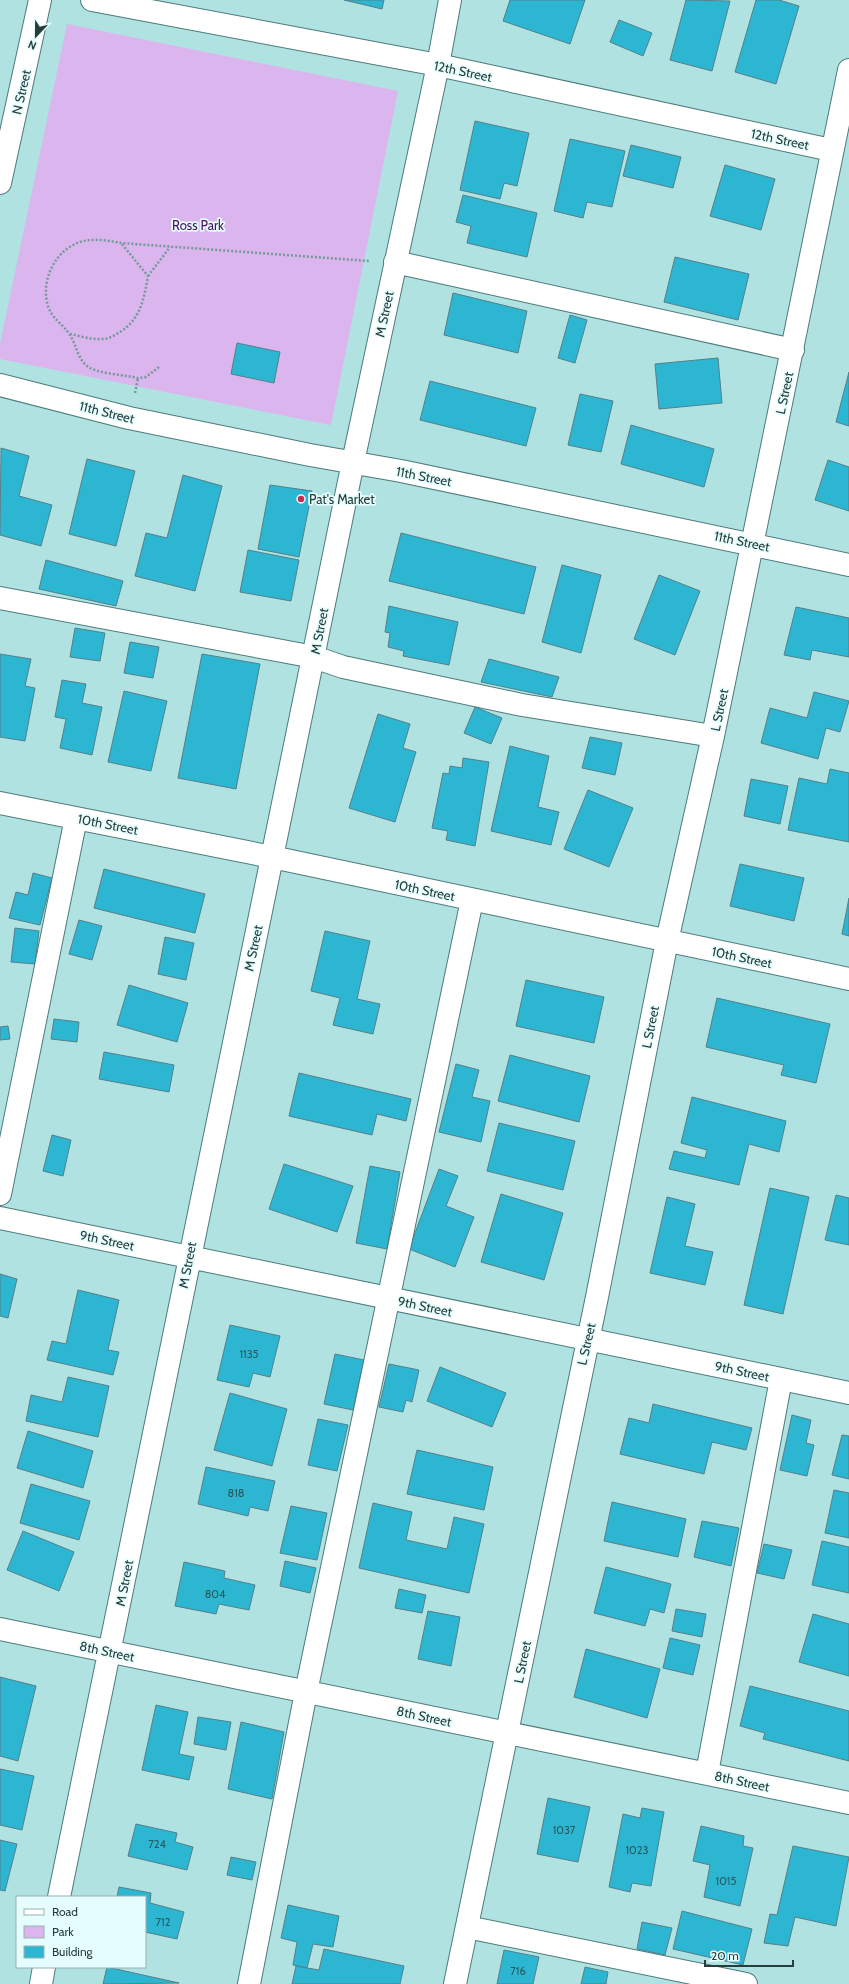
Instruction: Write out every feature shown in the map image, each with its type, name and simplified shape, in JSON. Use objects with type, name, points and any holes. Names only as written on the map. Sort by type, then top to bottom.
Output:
[{"type":"street","name":"N Street","points":[[0,183],[40,0]]},
{"type":"street","name":"12th Street","points":[[92,0],[438,66],[832,150]]},
{"type":"street","name":"M Street","points":[[59,1896],[110,1652],[189,1257],[314,657],[353,462],[438,66],[450,0]]},
{"type":"street","name":"L Street","points":[[455,1984],[508,1733],[668,941],[713,736],[849,70]]},
{"type":"street","points":[[396,262],[793,350]]},
{"type":"street","name":"11th Street","points":[[0,386],[129,418],[752,543],[849,565]]},
{"type":"street","points":[[0,598],[314,657],[343,667],[522,705],[713,736]]},
{"type":"street","name":"10th Street","points":[[0,803],[272,857],[849,979]]},
{"type":"street","points":[[0,1194],[76,818]]},
{"type":"street","points":[[248,1984],[306,1692],[472,900]]},
{"type":"street","name":"9th Street","points":[[0,1218],[849,1394]]},
{"type":"street","points":[[707,1774],[781,1379]]},
{"type":"street","name":"8th Street","points":[[0,1629],[849,1803]]},
{"type":"street","points":[[467,1927],[746,1984]]},
{"type":"street","points":[[41,1984],[44,1968]]},
{"type":"path","points":[[159,367],[146,377],[138,378],[91,368],[76,352],[69,334],[52,316],[46,296],[49,274],[55,262],[73,245],[86,241],[104,240],[170,247],[396,262]]},
{"type":"path","points":[[121,243],[148,276]]},
{"type":"path","points":[[69,334],[104,339],[124,330],[133,322],[140,312],[148,276],[170,247]]},
{"type":"green space","name":"Ross Park","points":[[67,24],[398,91],[331,425],[0,359],[0,344]]},
{"type":"building","points":[[344,0],[384,0],[382,9]]},
{"type":"building","points":[[510,0],[585,0],[570,44],[503,21]]},
{"type":"building","points":[[686,0],[730,1],[712,71],[670,60]]},
{"type":"building","points":[[756,0],[779,0],[799,6],[776,84],[735,72]]},
{"type":"building","points":[[619,20],[652,33],[643,56],[610,42]]},
{"type":"building","points":[[475,121],[529,133],[517,186],[504,183],[500,199],[460,190]]},
{"type":"building","points":[[570,139],[625,151],[612,207],[587,202],[583,218],[554,211]]},
{"type":"building","points":[[631,145],[681,157],[673,188],[623,176]]},
{"type":"building","points":[[725,165],[775,179],[761,230],[710,216]]},
{"type":"building","points":[[463,195],[537,213],[527,257],[467,243],[471,226],[456,222]]},
{"type":"building","points":[[675,257],[749,274],[738,320],[664,302]]},
{"type":"building","points":[[453,293],[527,311],[518,353],[444,335]]},
{"type":"building","points":[[570,315],[587,320],[575,363],[558,358]]},
{"type":"building","points":[[237,343],[280,352],[274,383],[231,374]]},
{"type":"building","points":[[718,358],[722,403],[659,409],[655,364]]},
{"type":"building","points":[[849,372],[849,426],[836,422]]},
{"type":"building","points":[[430,381],[536,408],[526,446],[420,420]]},
{"type":"building","points":[[580,394],[613,401],[601,452],[568,445]]},
{"type":"building","points":[[631,425],[714,449],[704,487],[621,464]]},
{"type":"building","points":[[1,448],[29,456],[19,496],[52,505],[41,546],[0,535]]},
{"type":"building","points":[[87,459],[135,471],[116,546],[69,534]]},
{"type":"building","points":[[828,460],[849,467],[849,511],[815,500]]},
{"type":"building","points":[[183,475],[222,486],[195,591],[135,576],[146,533],[167,538]]},
{"type":"building","points":[[270,485],[312,491],[299,557],[258,549]]},
{"type":"building","points":[[401,533],[536,567],[524,614],[389,581]]},
{"type":"building","points":[[248,550],[299,560],[291,601],[240,592]]},
{"type":"building","points":[[46,560],[123,581],[116,606],[39,589]]},
{"type":"building","points":[[562,565],[601,575],[581,653],[542,642]]},
{"type":"building","points":[[659,575],[700,591],[675,655],[634,639]]},
{"type":"building","points":[[389,606],[458,622],[449,665],[403,656],[404,651],[388,647],[390,633],[385,632]]},
{"type":"building","points":[[796,607],[849,618],[849,657],[812,650],[810,660],[784,655]]},
{"type":"building","points":[[75,628],[105,633],[100,661],[70,657]]},
{"type":"building","points":[[130,642],[159,647],[153,678],[124,673]]},
{"type":"building","points":[[0,654],[31,659],[25,686],[35,688],[25,741],[0,737]]},
{"type":"building","points":[[202,654],[260,664],[236,789],[178,778]]},
{"type":"building","points":[[489,659],[559,677],[552,697],[481,682]]},
{"type":"building","points":[[62,680],[86,684],[82,703],[102,707],[92,755],[60,748],[66,719],[55,717]]},
{"type":"building","points":[[124,691],[167,701],[151,771],[108,762]]},
{"type":"building","points":[[814,692],[849,701],[840,732],[826,728],[818,759],[761,743],[770,708],[807,718]]},
{"type":"building","points":[[475,707],[502,718],[491,744],[464,733]]},
{"type":"building","points":[[378,714],[410,724],[403,748],[416,752],[395,822],[349,808]]},
{"type":"building","points":[[590,737],[622,743],[615,775],[582,768]]},
{"type":"building","points":[[510,746],[549,756],[538,807],[559,812],[551,845],[491,831]]},
{"type":"building","points":[[463,758],[489,762],[475,846],[446,840],[448,831],[432,828],[443,773],[449,774],[450,766],[462,768]]},
{"type":"building","points":[[830,769],[849,773],[849,842],[788,830],[799,778],[827,784]]},
{"type":"building","points":[[751,779],[788,786],[780,824],[744,816]]},
{"type":"building","points":[[588,790],[633,808],[609,867],[564,849]]},
{"type":"building","points":[[740,864],[804,878],[794,921],[730,906]]},
{"type":"building","points":[[104,869],[205,894],[195,933],[94,908]]},
{"type":"building","points":[[33,873],[52,878],[40,925],[9,918],[16,892],[28,895]]},
{"type":"building","points":[[849,898],[849,936],[842,934]]},
{"type":"building","points":[[79,920],[102,926],[92,960],[69,954]]},
{"type":"building","points":[[15,928],[39,931],[35,964],[11,962]]},
{"type":"building","points":[[325,931],[370,941],[357,999],[380,1004],[373,1034],[333,1025],[340,998],[311,991]]},
{"type":"building","points":[[165,937],[194,943],[186,980],[158,974]]},
{"type":"building","points":[[526,980],[604,997],[594,1043],[516,1026]]},
{"type":"building","points":[[129,985],[188,1003],[177,1042],[117,1025]]},
{"type":"building","points":[[717,998],[830,1024],[816,1083],[781,1075],[784,1065],[706,1047]]},
{"type":"building","points":[[54,1019],[79,1022],[77,1042],[51,1039]]},
{"type":"building","points":[[8,1026],[10,1039],[0,1040],[0,1027]]},
{"type":"building","points":[[104,1052],[174,1065],[169,1092],[99,1079]]},
{"type":"building","points":[[510,1055],[590,1076],[579,1122],[498,1101]]},
{"type":"building","points":[[456,1064],[479,1070],[472,1097],[490,1101],[481,1142],[439,1132]]},
{"type":"building","points":[[299,1073],[411,1099],[406,1121],[377,1114],[372,1135],[289,1116]]},
{"type":"building","points":[[692,1097],[786,1121],[779,1152],[749,1144],[739,1185],[669,1169],[674,1151],[705,1158],[707,1150],[681,1143]]},
{"type":"building","points":[[499,1123],[575,1141],[563,1190],[487,1171]]},
{"type":"building","points":[[52,1135],[71,1140],[63,1176],[43,1171]]},
{"type":"building","points":[[284,1164],[353,1186],[337,1232],[269,1209]]},
{"type":"building","points":[[370,1166],[400,1172],[387,1249],[356,1243]]},
{"type":"building","points":[[439,1169],[458,1176],[446,1206],[474,1217],[455,1267],[409,1249]]},
{"type":"building","points":[[770,1188],[809,1197],[783,1314],[744,1305]]},
{"type":"building","points":[[501,1194],[563,1213],[544,1280],[481,1262]]},
{"type":"building","points":[[836,1195],[849,1198],[849,1245],[825,1240]]},
{"type":"building","points":[[667,1197],[695,1204],[685,1246],[713,1252],[705,1285],[650,1273]]},
{"type":"building","points":[[0,1274],[17,1279],[8,1318],[0,1316]]},
{"type":"building","points":[[78,1290],[119,1300],[108,1350],[119,1352],[113,1375],[47,1360],[52,1341],[66,1344]]},
{"type":"building","points":[[230,1325],[280,1336],[270,1377],[253,1373],[249,1387],[217,1380]]},
{"type":"building","points":[[335,1354],[364,1360],[353,1410],[324,1404]]},
{"type":"building","points":[[389,1364],[419,1370],[412,1402],[406,1400],[403,1412],[379,1407]]},
{"type":"building","points":[[440,1367],[506,1393],[492,1427],[427,1401]]},
{"type":"building","points":[[68,1377],[109,1386],[98,1437],[26,1421],[31,1395],[62,1402]]},
{"type":"building","points":[[230,1393],[287,1409],[272,1466],[214,1450]]},
{"type":"building","points":[[653,1404],[752,1428],[746,1450],[712,1442],[704,1474],[620,1454],[629,1418],[649,1423]]},
{"type":"building","points":[[792,1415],[811,1420],[806,1443],[814,1445],[807,1476],[780,1470]]},
{"type":"building","points":[[318,1419],[348,1425],[337,1471],[308,1465]]},
{"type":"building","points":[[28,1431],[93,1451],[83,1488],[17,1468]]},
{"type":"building","points":[[842,1435],[849,1436],[849,1479],[832,1475]]},
{"type":"building","points":[[417,1450],[493,1467],[484,1510],[407,1494]]},
{"type":"building","points":[[206,1467],[275,1481],[268,1511],[250,1507],[248,1516],[198,1504]]},
{"type":"building","points":[[31,1484],[90,1501],[79,1540],[20,1523]]},
{"type":"building","points":[[834,1490],[849,1493],[849,1538],[825,1533]]},
{"type":"building","points":[[612,1502],[686,1519],[678,1557],[604,1541]]},
{"type":"building","points":[[373,1503],[412,1512],[406,1540],[447,1549],[454,1517],[484,1524],[469,1593],[359,1568]]},
{"type":"building","points":[[291,1506],[327,1513],[317,1560],[280,1553]]},
{"type":"building","points":[[702,1521],[739,1528],[731,1566],[694,1557]]},
{"type":"building","points":[[23,1531],[74,1552],[59,1591],[7,1570]]},
{"type":"building","points":[[822,1541],[849,1547],[849,1593],[812,1585]]},
{"type":"building","points":[[764,1544],[792,1550],[784,1579],[757,1573]]},
{"type":"building","points":[[285,1561],[316,1568],[310,1593],[280,1586]]},
{"type":"building","points":[[184,1562],[225,1571],[224,1578],[255,1585],[249,1610],[219,1604],[216,1614],[175,1606]]},
{"type":"building","points":[[606,1567],[671,1584],[664,1613],[650,1609],[645,1626],[594,1613]]},
{"type":"building","points":[[399,1589],[426,1595],[422,1613],[395,1608]]},
{"type":"building","points":[[676,1609],[706,1614],[702,1637],[672,1631]]},
{"type":"building","points":[[428,1611],[460,1617],[451,1666],[418,1659]]},
{"type":"building","points":[[813,1614],[849,1624],[849,1676],[799,1662]]},
{"type":"building","points":[[670,1638],[700,1645],[693,1675],[663,1668]]},
{"type":"building","points":[[586,1649],[660,1669],[647,1718],[574,1697]]},
{"type":"building","points":[[0,1677],[36,1686],[18,1761],[0,1756]]},
{"type":"building","points":[[750,1686],[849,1711],[849,1761],[763,1739],[765,1733],[740,1726]]},
{"type":"building","points":[[156,1705],[188,1712],[179,1754],[194,1757],[189,1780],[142,1770]]},
{"type":"building","points":[[198,1717],[231,1722],[226,1750],[194,1744]]},
{"type":"building","points":[[241,1722],[284,1732],[272,1799],[228,1789]]},
{"type":"building","points":[[0,1769],[34,1776],[22,1830],[0,1825]]},
{"type":"building","points":[[548,1798],[590,1807],[578,1862],[537,1854]]},
{"type":"building","points":[[642,1808],[664,1812],[651,1886],[632,1883],[630,1892],[609,1887],[623,1814],[640,1818]]},
{"type":"building","points":[[136,1824],[177,1833],[175,1842],[193,1847],[187,1870],[128,1856]]},
{"type":"building","points":[[701,1826],[744,1836],[743,1846],[753,1848],[740,1906],[704,1897],[710,1865],[693,1861]]},
{"type":"building","points":[[0,1840],[17,1844],[5,1891],[0,1890]]},
{"type":"building","points":[[793,1846],[849,1857],[836,1926],[795,1917],[788,1946],[764,1943],[770,1914],[777,1915]]},
{"type":"building","points":[[231,1857],[256,1862],[252,1880],[227,1875]]},
{"type":"building","points":[[119,1887],[151,1893],[150,1903],[184,1912],[177,1939],[146,1932],[146,1896],[117,1896]]},
{"type":"building","points":[[288,1905],[339,1916],[333,1947],[313,1944],[307,1968],[293,1965],[297,1942],[281,1938]]},
{"type":"building","points":[[682,1911],[752,1929],[743,1965],[673,1949]]},
{"type":"building","points":[[642,1922],[672,1928],[665,1955],[637,1949]]},
{"type":"building","points":[[324,1949],[404,1966],[400,1984],[292,1984],[296,1966],[319,1970]]},
{"type":"building","points":[[504,1950],[539,1957],[533,1984],[497,1984]]},
{"type":"building","points":[[585,1967],[608,1972],[606,1984],[581,1984]]},
{"type":"building","points":[[107,1968],[179,1983],[103,1984]]},
{"type":"place","name":"Pat's Market","points":[[301,499]]}]
